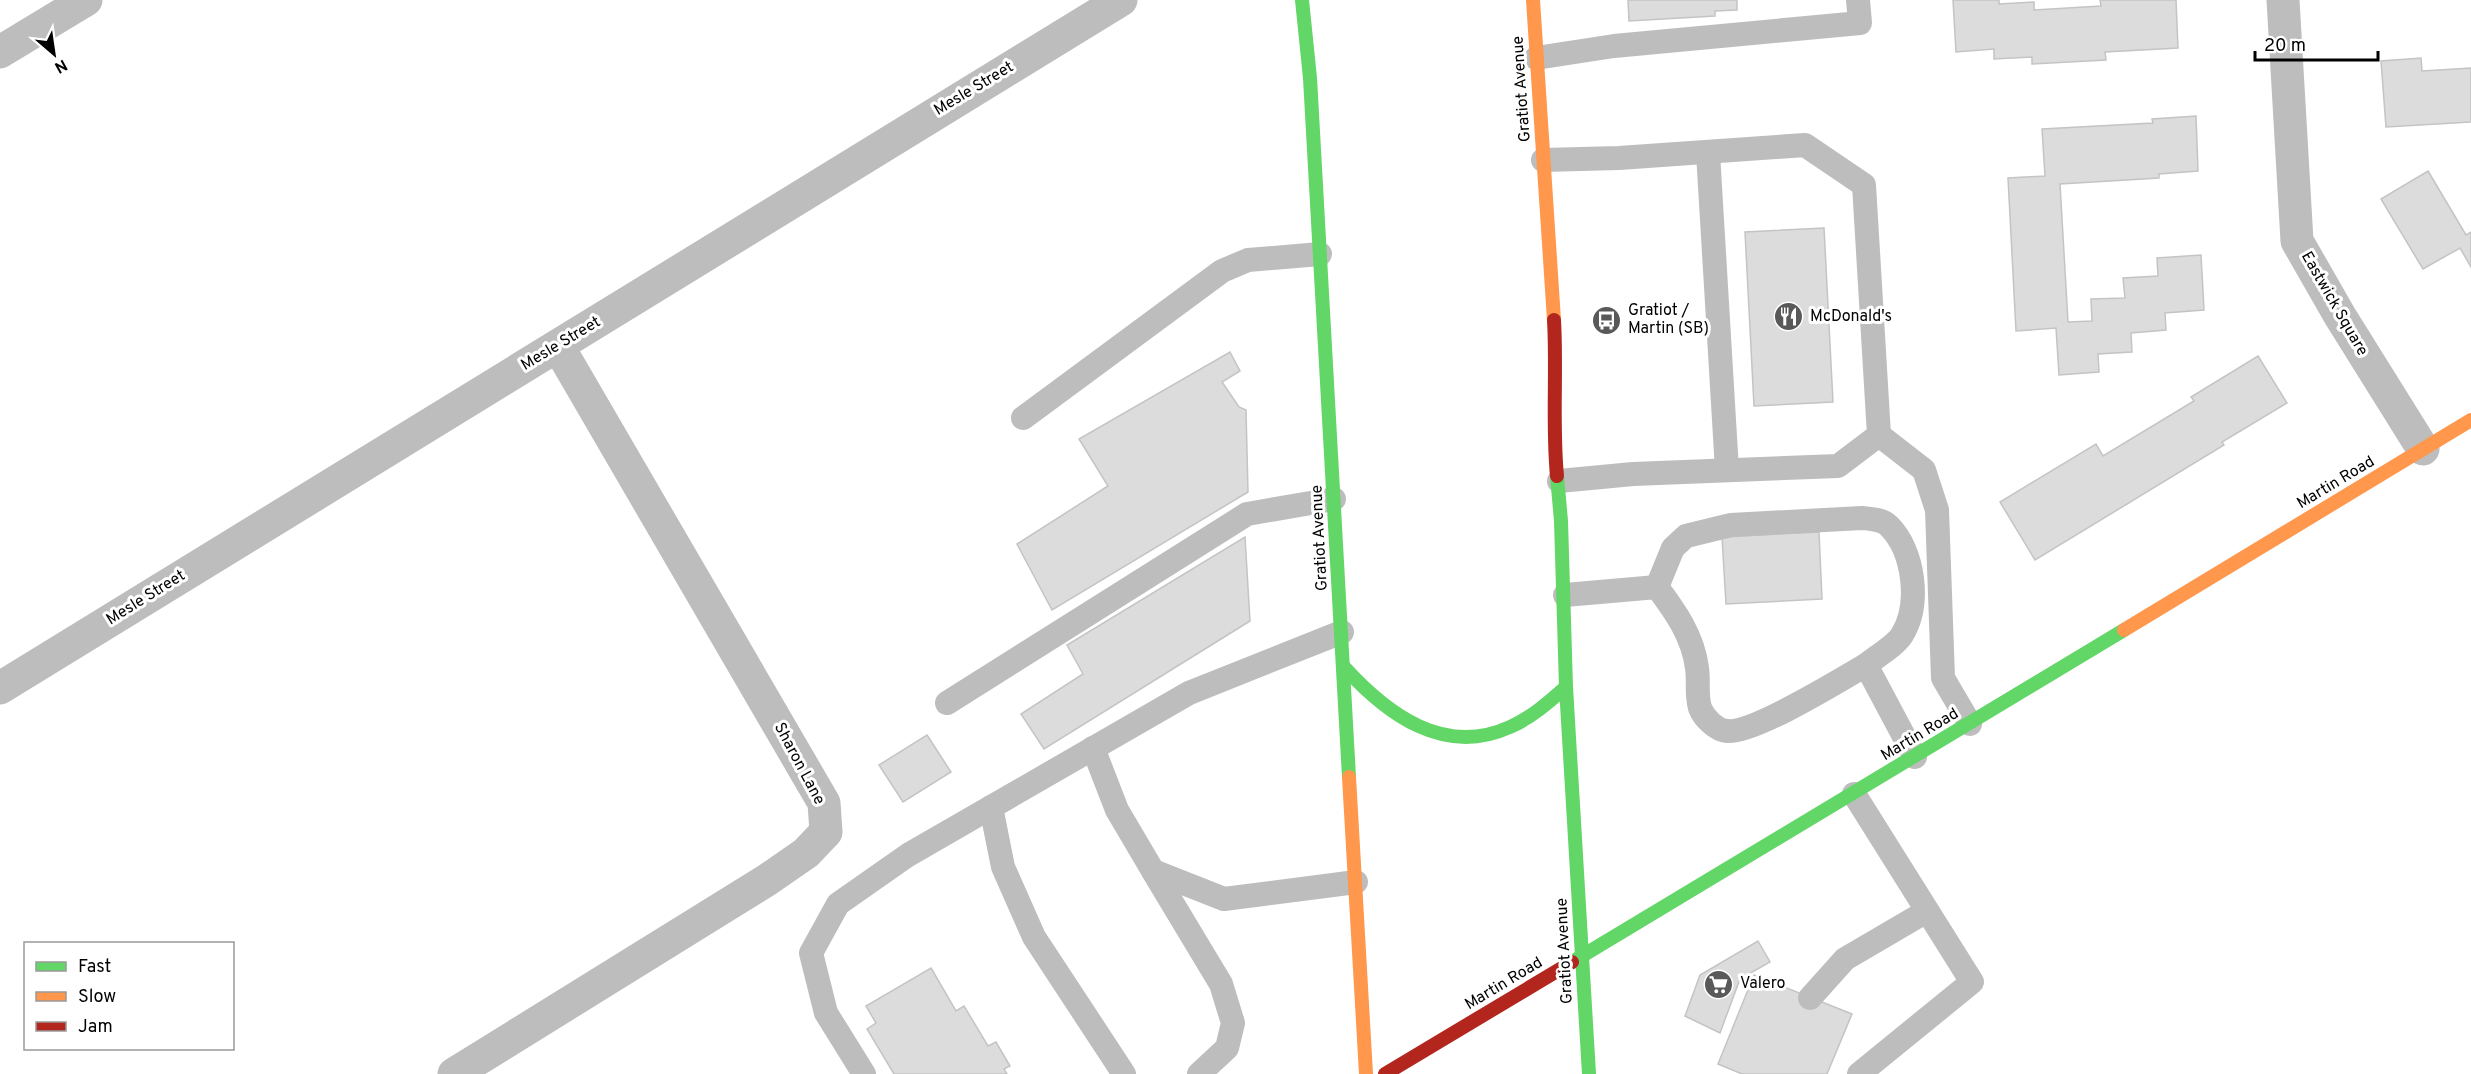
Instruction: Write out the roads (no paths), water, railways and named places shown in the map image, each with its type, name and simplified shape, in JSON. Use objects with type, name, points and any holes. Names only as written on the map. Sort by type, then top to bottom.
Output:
[{"type":"main road","name":"Gratiot Avenue","points":[[1302,0],[1310,78],[1345,668],[1366,1074]]},
{"type":"main road","name":"Gratiot Avenue","points":[[1533,0],[1556,358],[1554,448],[1559,481],[1566,687],[1589,1074]]},
{"type":"main road","name":"Martin Road","points":[[1385,1074],[1854,794],[2471,420]]},
{"type":"main road","points":[[1345,668],[1372,697],[1403,721],[1433,733],[1468,736],[1502,731],[1531,716],[1566,687]]},
{"type":"street","points":[[0,52],[87,0]]},
{"type":"street","name":"Eastwick Square","points":[[2283,0],[2297,241],[2340,316],[2423,449]]},
{"type":"street","name":"Mesle Street","points":[[0,688],[1119,1]]},
{"type":"street","name":"Sharon Lane","points":[[454,1074],[767,880],[806,853],[826,832],[824,803],[558,346]]},
{"type":"lane","points":[[1536,58],[1614,46],[1860,23],[1858,0]]},
{"type":"lane","points":[[1543,160],[1619,158],[1805,146],[1864,185],[1879,435],[1924,470],[1937,510],[1943,678],[1970,724]]},
{"type":"lane","points":[[1708,153],[1727,470]]},
{"type":"lane","points":[[1023,418],[1222,271],[1248,260],[1320,254]]},
{"type":"lane","points":[[1559,481],[1727,470],[1838,466],[1879,435]]},
{"type":"lane","points":[[947,703],[1247,513],[1334,499]]},
{"type":"lane","points":[[1862,518],[1877,519],[1887,524],[1900,541],[1908,558],[1913,592],[1908,621],[1901,637],[1866,665],[1767,719],[1743,730],[1726,731],[1714,726],[1701,711],[1697,694],[1697,667],[1689,636],[1657,586],[1673,548],[1686,536],[1703,530],[1731,525],[1862,518]]},
{"type":"lane","points":[[1564,595],[1657,586]]},
{"type":"lane","points":[[864,1074],[826,1013],[811,953],[837,904],[908,855],[1189,693],[1342,632]]},
{"type":"lane","points":[[1866,665],[1915,757]]},
{"type":"lane","points":[[1094,748],[1117,810],[1221,984],[1233,1023],[1227,1048],[1199,1074]]},
{"type":"lane","points":[[1854,794],[1972,982],[1859,1074]]},
{"type":"lane","points":[[991,807],[1003,867],[1034,937],[1124,1074]]},
{"type":"lane","points":[[1153,871],[1224,899],[1356,882]]},
{"type":"lane","points":[[1810,998],[1845,959],[1927,911]]},
{"type":"place","name":"McDonald's","points":[[1789,317]]},
{"type":"place","name":"Gratiot / Martin (SB)","points":[[1607,320]]},
{"type":"place","name":"Valero","points":[[1719,984]]}]
